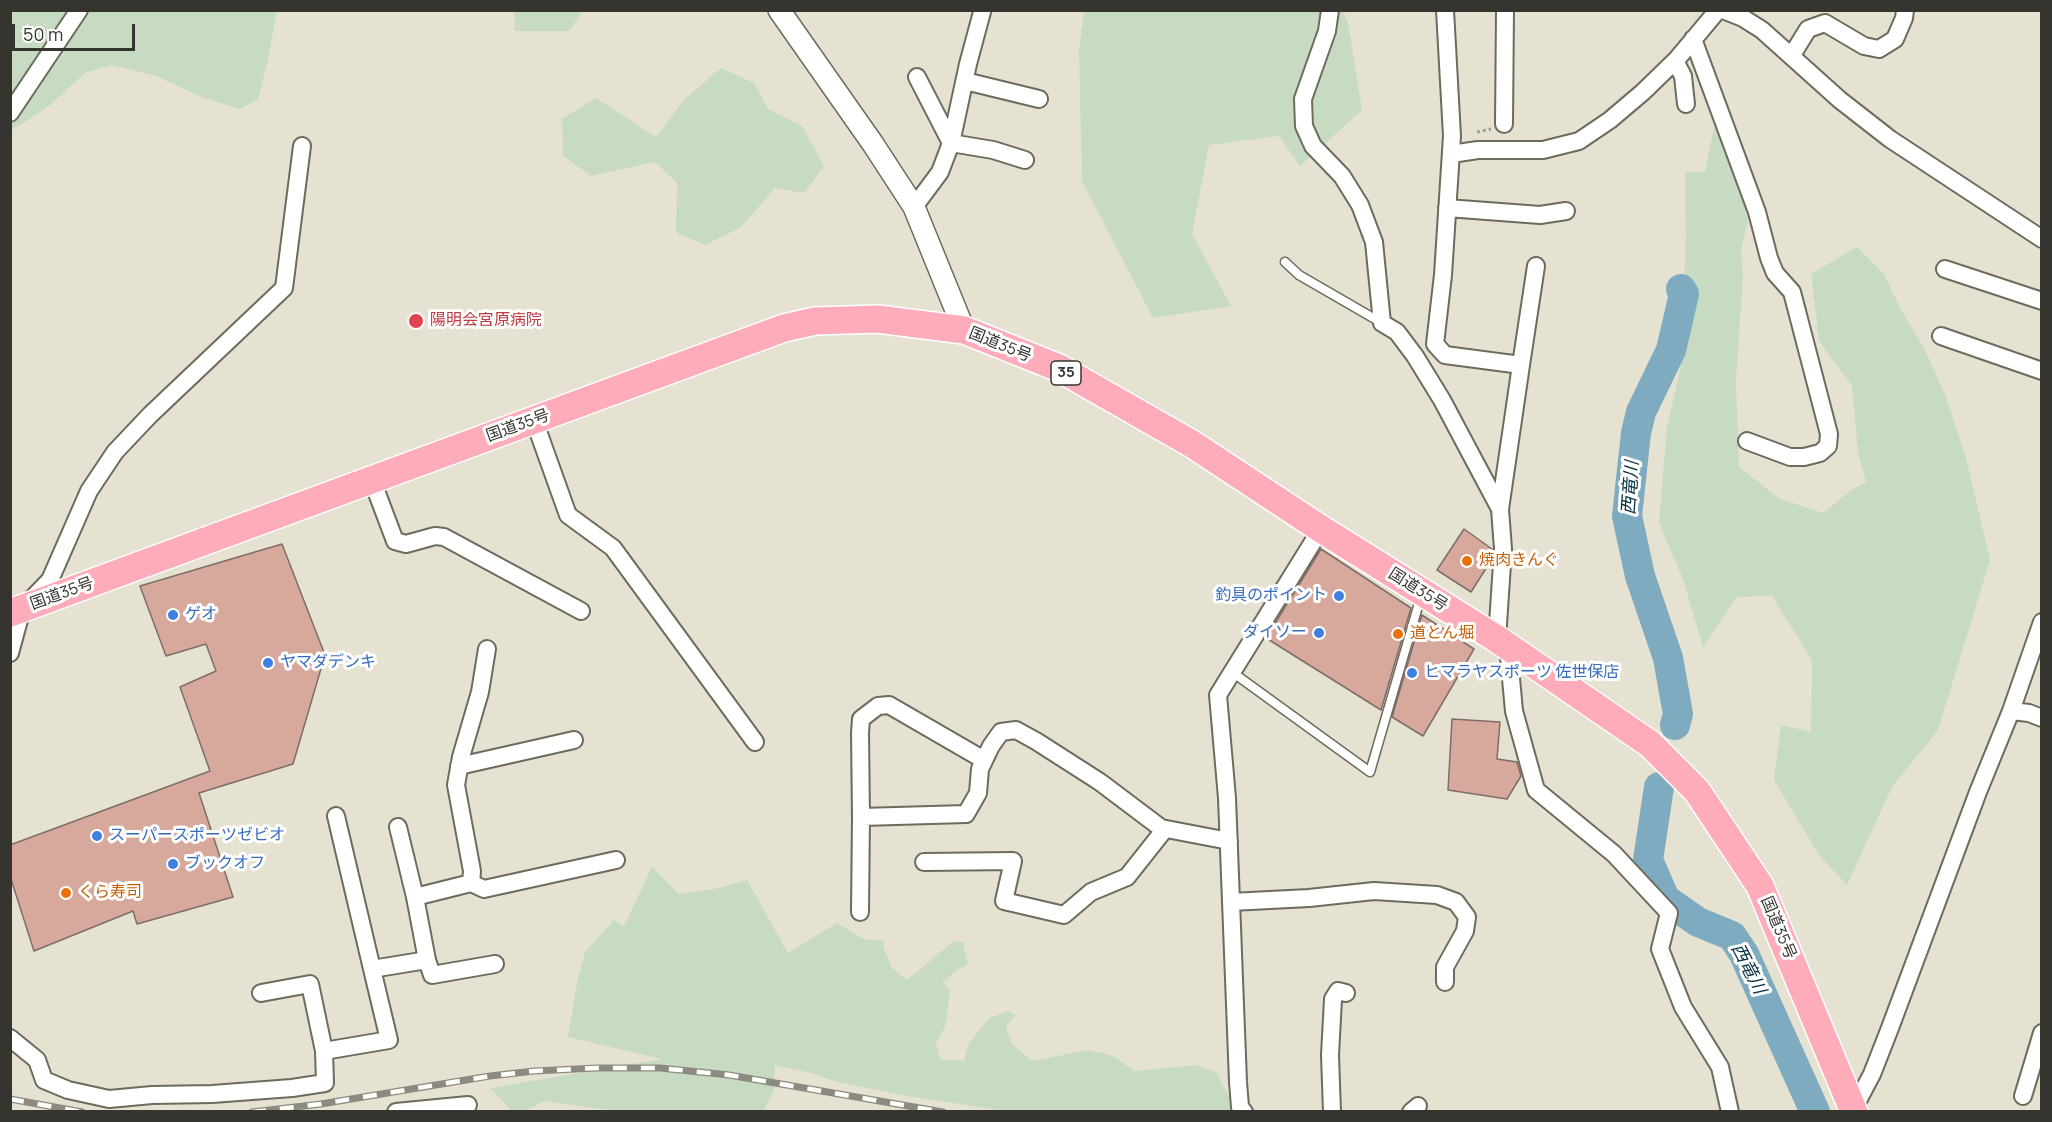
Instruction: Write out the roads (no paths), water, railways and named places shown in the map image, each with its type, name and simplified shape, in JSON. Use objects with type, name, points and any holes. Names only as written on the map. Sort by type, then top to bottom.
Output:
[{"type":"highway","name":"国道35号","points":[[16,611],[784,328],[815,321],[878,319],[964,330],[1059,368],[1192,444],[1321,529],[1502,643],[1650,744],[1697,791],[1760,886],[1854,1111]]},
{"type":"street","points":[[10,113],[78,10]]},
{"type":"street","points":[[779,10],[914,207],[964,330]]},
{"type":"street","points":[[1330,10],[1327,31],[1303,99],[1304,126],[1313,146],[1342,176],[1360,205],[1374,242],[1382,323],[1397,332],[1415,356],[1442,400],[1500,509]]},
{"type":"street","points":[[1444,10],[1452,135],[1436,344],[1445,355],[1521,365]]},
{"type":"street","points":[[1504,124],[1505,10]]},
{"type":"street","points":[[1451,154],[1478,150],[1543,150],[1579,141],[1610,120],[1675,62],[1718,10]]},
{"type":"street","points":[[1723,10],[1743,18],[1762,30],[1840,100],[1890,140],[2042,239]]},
{"type":"street","points":[[1792,55],[1808,29],[1825,24],[1863,46],[1879,49],[1895,39],[1905,10]]},
{"type":"street","points":[[914,207],[940,172],[951,143],[982,12]]},
{"type":"street","points":[[1693,39],[1758,212],[1768,258],[1775,273],[1792,292],[1829,434],[1828,446],[1820,453],[1804,457],[1790,457],[1747,441]]},
{"type":"street","points":[[1675,62],[1683,76],[1686,104]]},
{"type":"street","points":[[917,77],[951,143]]},
{"type":"street","points":[[965,81],[1039,99]]},
{"type":"street","points":[[951,143],[993,150],[1025,160]]},
{"type":"street","points":[[10,653],[16,611],[50,580],[89,491],[115,452],[150,415],[284,288],[302,146]]},
{"type":"street","points":[[1447,208],[1540,215],[1566,211]]},
{"type":"street","points":[[1536,266],[1500,509],[1503,549],[1502,643],[1514,711],[1536,790],[1614,854],[1669,913],[1660,949],[1683,1007],[1720,1068],[1730,1112]]},
{"type":"street","points":[[1945,269],[2042,301]]},
{"type":"street","points":[[1941,336],[2042,370]]},
{"type":"street","points":[[534,420],[568,515],[613,548],[755,742]]},
{"type":"street","points":[[372,480],[395,541],[406,544],[435,536],[444,537],[581,612]]},
{"type":"street","points":[[1244,1112],[1240,1107],[1238,1082],[1229,841],[1218,695],[1321,529]]},
{"type":"street","points":[[1854,1111],[1887,1037],[1978,792],[2011,711],[2042,622]]},
{"type":"street","points":[[471,883],[472,871],[456,785],[459,766],[480,692],[487,649]]},
{"type":"street","points":[[860,912],[861,719],[878,706],[888,705],[984,760]]},
{"type":"street","points":[[2011,711],[2029,713],[2042,718]]},
{"type":"street","points":[[861,817],[966,814],[978,793],[980,769],[984,760],[1001,732],[1016,730],[1100,782],[1161,828],[1229,841]]},
{"type":"street","points":[[459,766],[574,740]]},
{"type":"street","points":[[324,1051],[389,1040],[336,816]]},
{"type":"street","points":[[398,827],[432,975],[495,964]]},
{"type":"street","points":[[924,862],[1012,861],[1004,901],[1064,915],[1091,892],[1127,877],[1165,829]]},
{"type":"street","points":[[415,897],[471,883],[484,889],[616,860]]},
{"type":"street","points":[[1231,903],[1374,891],[1437,895],[1456,902],[1467,917],[1465,931],[1445,967],[1445,982]]},
{"type":"street","points":[[372,969],[427,960]]},
{"type":"street","points":[[10,1038],[37,1060],[44,1080],[68,1090],[109,1099],[247,1091],[325,1083],[324,1051],[310,984],[261,993]]},
{"type":"street","points":[[1332,1112],[1330,1055],[1333,999],[1338,991],[1346,993]]},
{"type":"street","points":[[2023,1096],[2042,1033]]},
{"type":"street","points":[[396,1112],[468,1105]]},
{"type":"lane","points":[[1285,262],[1299,275],[1382,323]]},
{"type":"lane","points":[[1231,672],[1370,772],[1422,592]]},
{"type":"waterway","name":"西竜川","points":[[1675,725],[1678,714],[1668,658],[1640,576],[1627,516],[1636,433],[1641,412],[1671,350],[1684,294],[1681,289]]},
{"type":"waterway","name":"西竜川","points":[[1659,787],[1648,860],[1665,899],[1698,922],[1732,936],[1744,954],[1815,1112]]},
{"type":"railway","points":[[252,1112],[321,1104],[490,1076],[597,1068],[660,1068],[729,1075],[943,1112]]},
{"type":"railway","points":[[10,1099],[82,1112]]},
{"type":"place","name":"陽明会宮原病院","points":[[416,321]]},
{"type":"place","name":"焼肉きんぐ","points":[[1467,561]]},
{"type":"place","name":"釣具のポイント","points":[[1339,596]]},
{"type":"place","name":"ゲオ","points":[[173,615]]},
{"type":"place","name":"ダイソー","points":[[1319,633]]},
{"type":"place","name":"道とん堀","points":[[1398,634]]},
{"type":"place","name":"ヤマダデンキ","points":[[268,663]]},
{"type":"place","name":"ヒマラヤスポーツ 佐世保店","points":[[1412,673]]},
{"type":"place","name":"スーパースポーツゼビオ","points":[[97,836]]},
{"type":"place","name":"ブックオフ","points":[[173,864]]},
{"type":"place","name":"くら寿司","points":[[66,893]]}]
